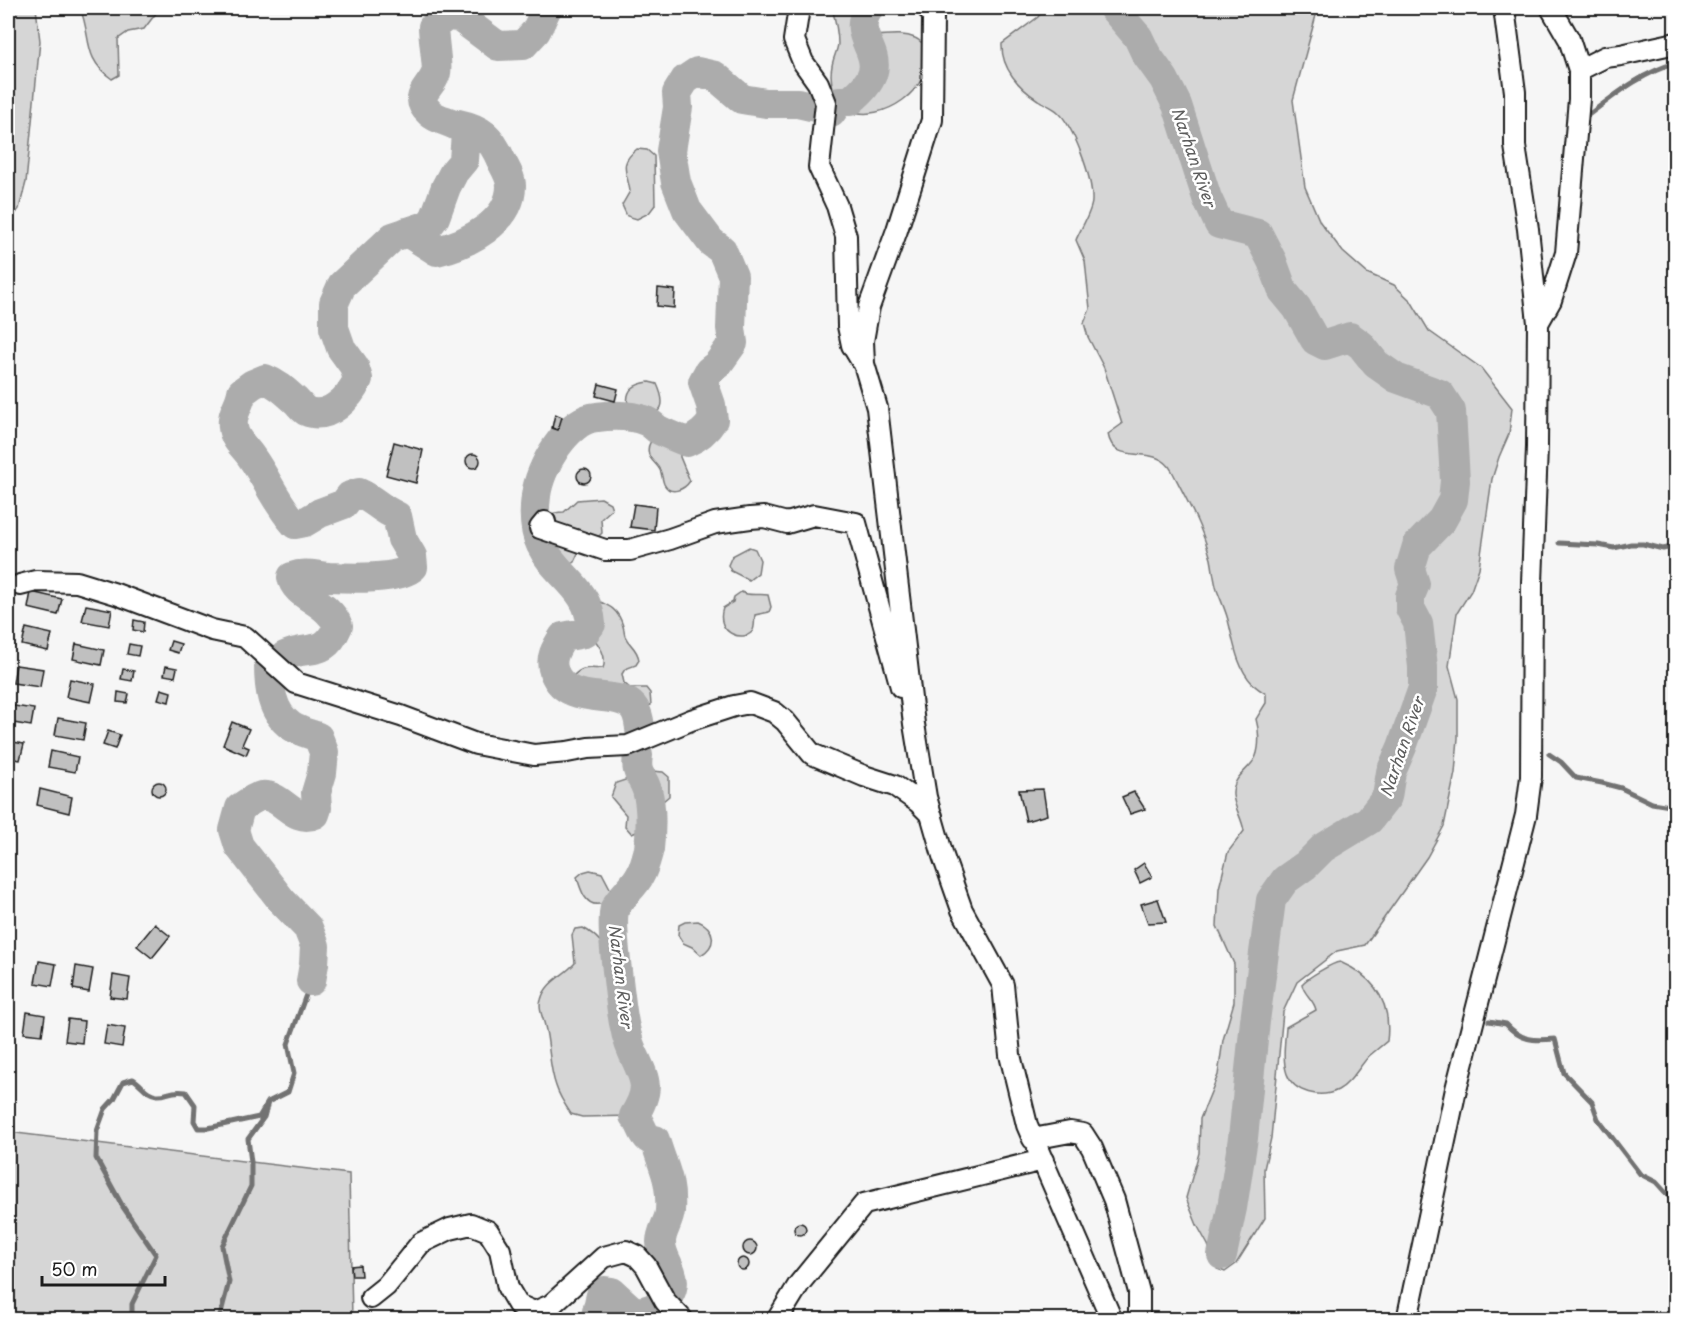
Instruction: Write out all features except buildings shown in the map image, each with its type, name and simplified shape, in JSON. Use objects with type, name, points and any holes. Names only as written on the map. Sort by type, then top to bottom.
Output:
[{"type":"street","points":[[799,8],[794,40],[802,62],[818,83],[826,103],[819,167],[837,206],[846,236],[849,326],[852,345],[864,364],[878,408],[914,724],[926,797],[962,910],[1003,985],[1010,1055],[1027,1125],[1112,1320]]},
{"type":"street","points":[[864,364],[863,341],[869,307],[897,230],[932,120],[933,17],[928,8]]},
{"type":"street","points":[[1407,1320],[1456,1089],[1526,815],[1531,777],[1532,583],[1537,447],[1538,323],[1528,229],[1515,146],[1515,92],[1504,8]]},
{"type":"street","points":[[1538,323],[1551,300],[1566,253],[1579,99],[1579,70],[1569,39],[1551,8]]},
{"type":"street","points":[[1579,70],[1605,57],[1676,43]]},
{"type":"street","points":[[545,522],[540,528],[605,550],[630,550],[715,524],[750,518],[764,517],[787,523],[814,515],[856,523],[890,651],[914,724]]},
{"type":"street","points":[[20,585],[36,581],[77,582],[116,594],[212,630],[246,637],[296,683],[318,692],[401,716],[476,744],[534,755],[588,748],[628,746],[691,720],[750,703],[774,712],[785,721],[812,754],[864,776],[895,786],[918,802],[932,816]]},
{"type":"street","points":[[1033,1139],[1070,1132],[1083,1134],[1092,1148],[1114,1200],[1123,1231],[1139,1292],[1139,1320]]},
{"type":"street","points":[[777,1320],[799,1284],[864,1204],[1043,1160]]},
{"type":"street","points":[[371,1298],[386,1286],[421,1243],[450,1229],[471,1224],[488,1231],[500,1250],[508,1288],[518,1305],[534,1312],[551,1305],[604,1257],[626,1251],[637,1256],[646,1266],[665,1301],[683,1320]]},
{"type":"shaded area","points":[[8,8],[36,8],[40,41],[26,182],[19,209],[8,224]]},
{"type":"shaded area","points":[[80,8],[160,8],[144,29],[128,32],[118,39],[119,75],[112,79],[96,63],[92,55]]},
{"type":"shaded area","points":[[832,8],[855,8],[855,22],[865,35],[905,35],[920,41],[926,51],[927,65],[914,90],[903,100],[890,108],[862,113],[849,110],[840,103],[831,78],[838,44]]},
{"type":"shaded area","points":[[1044,8],[1318,8],[1293,100],[1305,187],[1320,222],[1343,252],[1367,273],[1394,285],[1411,301],[1429,331],[1481,368],[1512,408],[1509,434],[1492,479],[1479,568],[1471,591],[1457,613],[1449,666],[1458,699],[1458,738],[1455,773],[1444,826],[1427,857],[1365,945],[1337,951],[1297,982],[1283,1012],[1271,1138],[1264,1169],[1265,1218],[1236,1264],[1225,1272],[1217,1269],[1186,1198],[1199,1153],[1200,1119],[1218,1075],[1223,1040],[1234,1002],[1234,964],[1217,926],[1219,888],[1228,852],[1244,831],[1233,788],[1235,782],[1256,756],[1259,737],[1256,719],[1266,703],[1266,694],[1252,683],[1239,663],[1207,547],[1194,514],[1172,471],[1165,462],[1156,457],[1118,450],[1112,444],[1108,434],[1122,424],[1104,368],[1088,337],[1084,323],[1090,309],[1085,261],[1076,240],[1092,201],[1086,167],[1064,119],[1056,110],[1031,95],[1018,83],[1008,69],[1002,53],[1002,44],[1038,17]]},
{"type":"shaded area","points":[[637,149],[647,150],[654,156],[655,205],[649,213],[637,219],[627,216],[622,205],[630,191],[625,168],[627,159]]},
{"type":"shaded area","points":[[649,382],[657,384],[661,394],[661,408],[652,413],[628,405],[628,395],[632,388]]},
{"type":"shaded area","points":[[676,429],[680,431],[680,457],[690,481],[681,489],[673,491],[664,484],[660,470],[650,457],[648,449],[656,436]]},
{"type":"shaded area","points":[[601,498],[610,503],[612,509],[601,519],[602,533],[597,538],[584,540],[574,562],[561,562],[555,558],[547,547],[540,528],[544,520],[552,514],[564,512],[577,500]]},
{"type":"shaded area","points":[[749,547],[755,549],[760,560],[758,573],[749,580],[731,571],[728,565],[732,556]]},
{"type":"shaded area","points":[[741,592],[768,595],[771,607],[769,612],[755,615],[753,630],[745,636],[732,634],[723,625],[721,617],[723,608],[733,602],[734,597]]},
{"type":"shaded area","points":[[594,599],[609,606],[619,616],[625,636],[637,652],[639,660],[636,665],[625,669],[622,674],[624,683],[630,688],[646,688],[650,693],[651,705],[629,710],[606,711],[586,703],[571,687],[573,676],[581,670],[603,668],[602,652],[586,628],[580,612],[581,604]]},
{"type":"shaded area","points":[[652,771],[663,772],[669,777],[669,796],[663,801],[643,805],[645,824],[643,829],[632,834],[625,826],[626,815],[611,797],[616,783]]},
{"type":"shaded area","points":[[590,870],[602,873],[612,892],[609,899],[603,903],[588,901],[580,887],[577,877]]},
{"type":"shaded area","points":[[698,921],[708,928],[712,937],[710,946],[701,955],[683,943],[678,935],[679,925]]},
{"type":"shaded area","points":[[583,928],[593,934],[609,953],[619,977],[624,1001],[620,1055],[647,1067],[643,1109],[634,1116],[582,1117],[571,1114],[560,1097],[554,1079],[540,1003],[543,993],[551,983],[575,963],[572,935],[575,929]]},
{"type":"shaded area","points":[[1340,962],[1363,975],[1379,993],[1387,1014],[1387,1041],[1369,1056],[1343,1087],[1331,1093],[1316,1094],[1301,1090],[1290,1081],[1285,1069],[1284,1057],[1286,1027],[1316,1010],[1302,984],[1320,971]]},
{"type":"shaded area","points":[[8,1132],[349,1174],[352,1319],[8,1319]]},
{"type":"waterway","name":"Narhan River","points":[[285,656],[321,647],[333,636],[338,626],[327,611],[299,590],[292,577],[306,575],[361,578],[386,576],[413,567],[412,556],[402,539],[397,516],[359,493],[350,496],[344,504],[320,513],[305,522],[295,524],[235,436],[233,417],[242,392],[265,379],[282,388],[306,411],[315,413],[323,413],[338,406],[350,393],[358,379],[354,366],[341,348],[334,328],[334,303],[342,285],[393,237],[429,225],[435,217],[454,172],[464,160],[466,133],[456,125],[434,116],[422,102],[422,97],[436,73],[433,27],[446,16],[459,17],[498,46],[523,45],[536,31],[547,8]]},
{"type":"waterway","name":"Narhan River","points":[[833,108],[831,113],[839,101],[850,101],[866,86],[873,73],[874,61],[863,31],[863,20],[869,8]]},
{"type":"waterway","name":"Narhan River","points":[[1113,8],[1138,37],[1177,105],[1207,198],[1219,224],[1258,234],[1272,261],[1283,291],[1297,308],[1315,340],[1325,345],[1350,337],[1361,345],[1376,364],[1396,378],[1440,394],[1451,411],[1455,481],[1453,500],[1442,520],[1417,546],[1410,569],[1415,584],[1410,596],[1410,608],[1418,623],[1423,688],[1391,772],[1387,797],[1369,820],[1323,848],[1306,865],[1285,880],[1271,900],[1243,1138],[1222,1255]]},
{"type":"waterway","points":[[1587,116],[1640,79],[1676,63]]},
{"type":"waterway","name":"Narhan River","points":[[641,739],[638,718],[633,707],[616,699],[581,694],[570,690],[561,683],[554,672],[553,658],[563,637],[584,633],[591,624],[589,612],[578,591],[554,565],[541,545],[535,514],[538,485],[556,447],[565,435],[586,420],[609,416],[634,418],[648,422],[660,431],[687,442],[702,433],[713,420],[711,405],[703,382],[709,371],[718,364],[733,343],[731,328],[733,276],[722,250],[711,242],[687,210],[676,182],[671,151],[678,107],[677,93],[685,80],[697,72],[715,76],[742,99],[766,103],[798,103],[820,108]]},
{"type":"waterway","name":"Narhan River","points":[[407,232],[437,251],[474,237],[495,221],[504,210],[509,199],[511,183],[497,152],[485,135],[473,128],[458,124]]},
{"type":"waterway","points":[[1559,543],[1614,548],[1631,544],[1643,544],[1663,549],[1676,546]]},
{"type":"waterway","name":"Narhan River","points":[[269,665],[272,698],[279,714],[294,728],[318,737],[324,752],[322,773],[316,793],[317,808],[315,814],[300,815],[275,799],[261,796],[240,808],[234,830],[239,846],[282,901],[308,928],[315,946],[311,981]]},
{"type":"waterway","points":[[1549,754],[1561,762],[1576,778],[1621,788],[1652,803],[1676,807]]},
{"type":"waterway","name":"Narhan River","points":[[595,1320],[601,1295],[605,1291],[612,1292],[634,1312],[642,1311],[664,1301],[672,1289],[673,1281],[661,1246],[662,1234],[670,1211],[668,1182],[655,1140],[646,1136],[634,1116],[643,1098],[645,1084],[625,1029],[614,939],[615,908],[640,875],[649,849],[650,804],[647,790],[638,771],[638,755]]},
{"type":"waterway","name":"Narhan River","points":[[219,1320],[229,1282],[222,1246],[251,1186],[248,1139],[264,1117],[268,1102],[288,1092],[294,1073],[288,1044],[311,981]]},
{"type":"waterway","points":[[1489,1021],[1506,1024],[1517,1034],[1528,1039],[1555,1039],[1564,1073],[1592,1102],[1598,1119],[1640,1174],[1656,1182],[1676,1204]]},
{"type":"waterway","name":"Narhan River","points":[[132,1320],[132,1304],[156,1255],[123,1207],[96,1158],[97,1131],[105,1109],[114,1099],[123,1082],[133,1079],[153,1094],[186,1092],[195,1105],[194,1121],[198,1128],[259,1117],[268,1102]]}]
